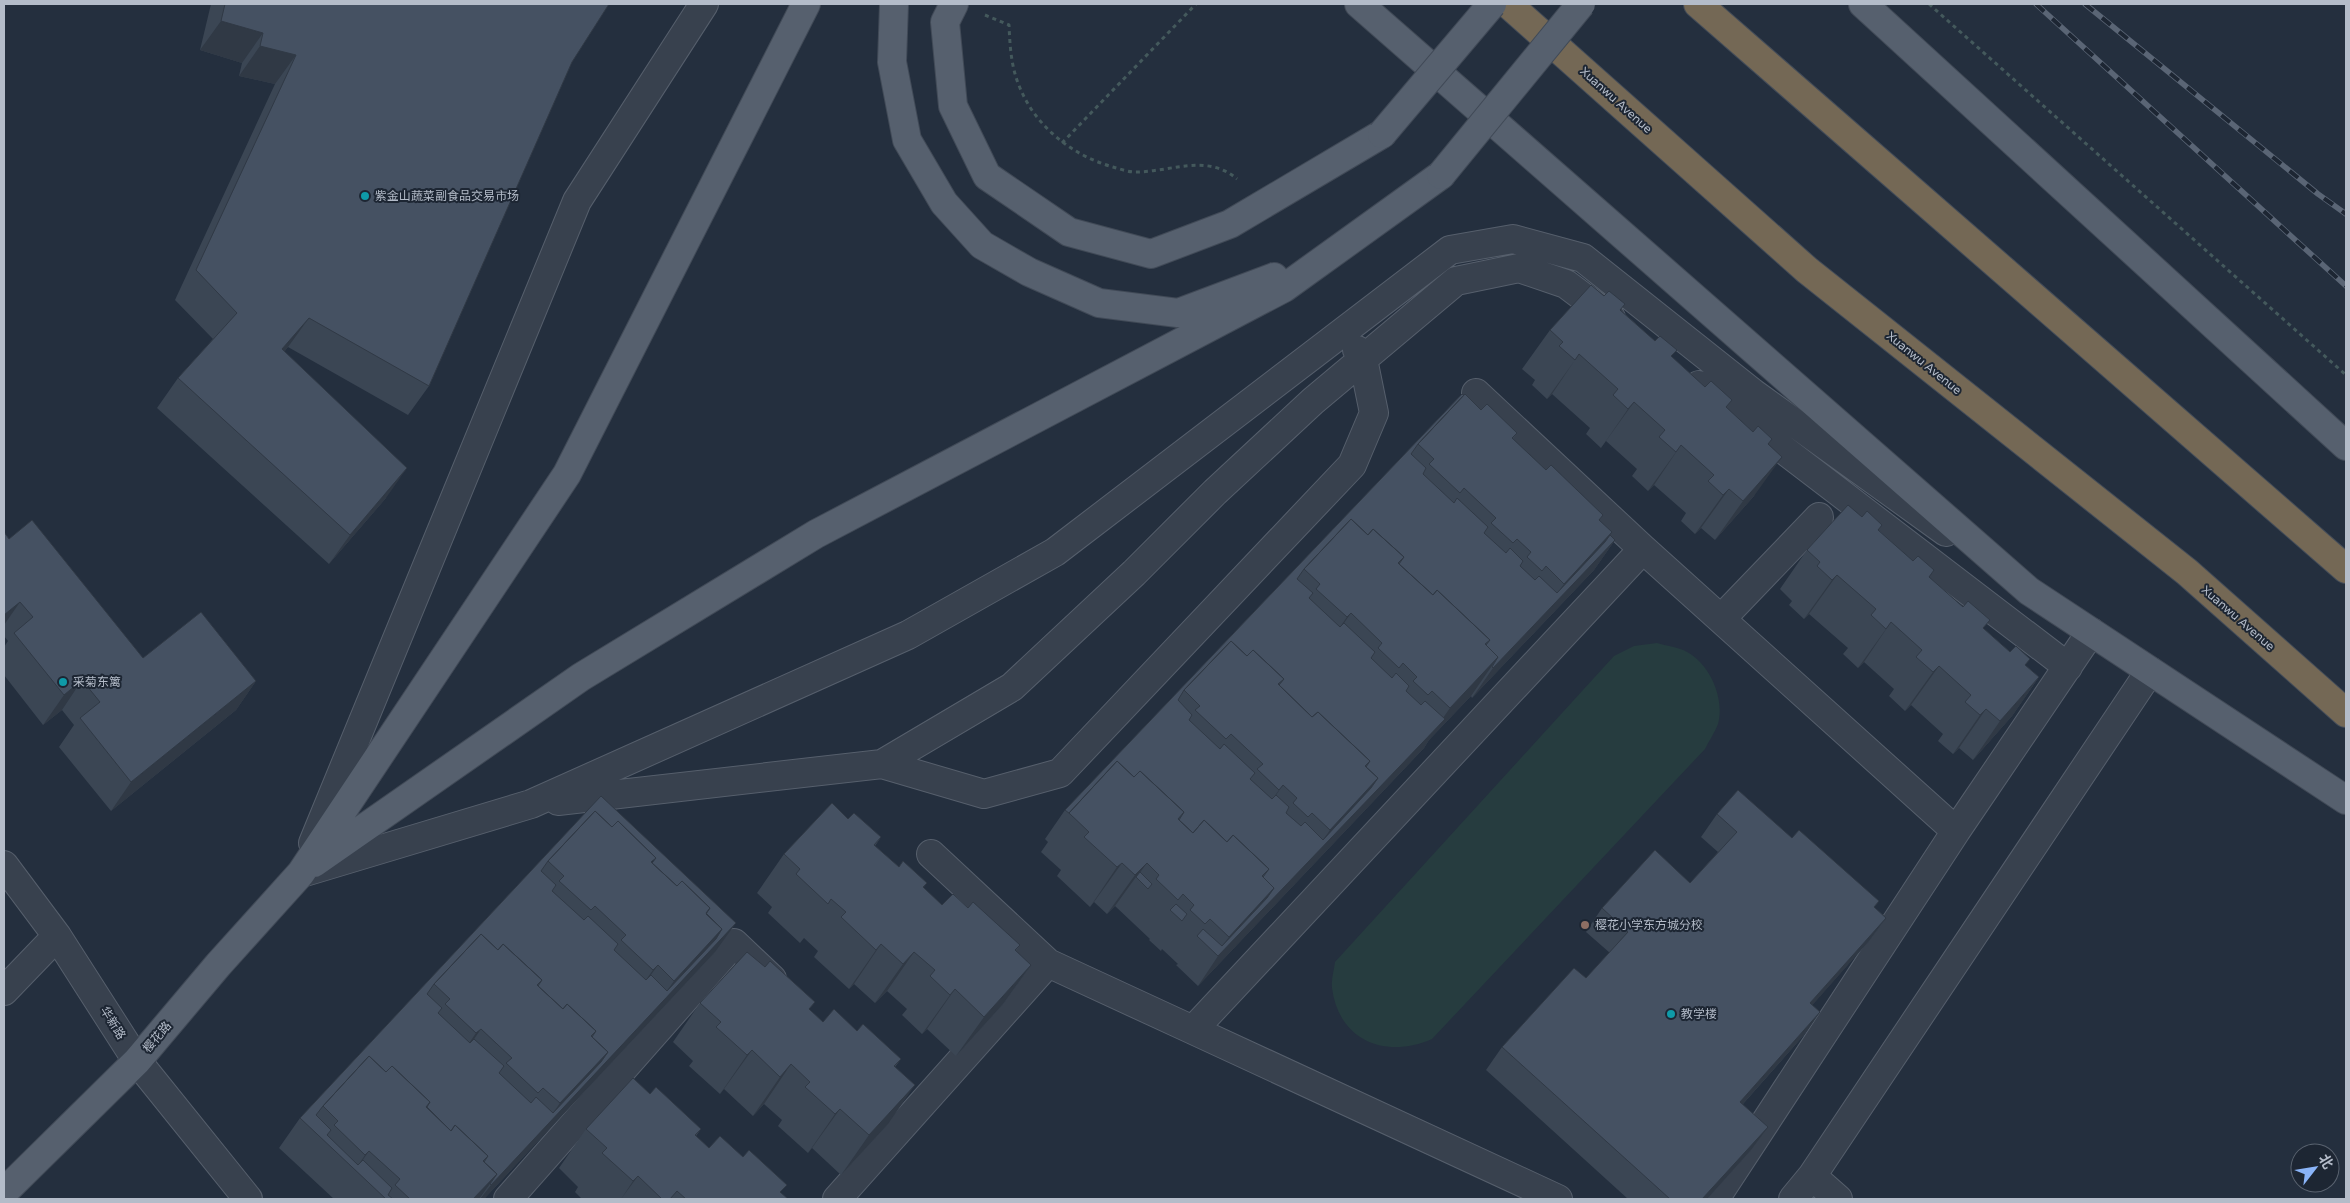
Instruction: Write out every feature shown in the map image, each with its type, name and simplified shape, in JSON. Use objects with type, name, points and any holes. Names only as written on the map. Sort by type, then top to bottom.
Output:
[{"type":"highway","name":"Xuanwu Avenue","points":[[1508,4],[1807,270],[2187,572],[2346,713]]},
{"type":"highway","points":[[1698,4],[2346,568]]},
{"type":"main road","points":[[301,873],[568,474],[806,4]]},
{"type":"main road","points":[[894,4],[892,62],[907,140],[944,203],[982,245],[1021,268],[1099,303],[1178,313],[1333,254]]},
{"type":"main road","points":[[1359,4],[2029,591],[2346,800]]},
{"type":"main road","points":[[966,8],[945,22],[953,106],[988,176],[1069,232],[1151,254],[1230,224],[1382,134],[1492,4]]},
{"type":"main road","points":[[301,873],[581,677],[816,534],[1284,288],[1441,175],[1581,4]]},
{"type":"main road","points":[[1863,4],[2337,438]]},
{"type":"main road","name":"樱花路","points":[[4,1192],[137,1061],[218,964],[301,873]]},
{"type":"street","points":[[301,873],[577,201],[704,4]]},
{"type":"street","points":[[301,873],[532,804],[908,635],[1055,552],[1450,250],[1513,239],[1583,258],[1753,393],[2029,591]]},
{"type":"street","points":[[882,764],[1012,686],[1134,573],[1215,492],[1360,355],[1456,281],[1519,268],[1566,284],[1628,331]]},
{"type":"street","points":[[532,804],[882,764],[984,794],[1060,773],[1352,465],[1374,413],[1360,355]]},
{"type":"street","points":[[1682,372],[2068,668]]},
{"type":"street","points":[[1476,393],[1643,549],[1956,831]]},
{"type":"street","points":[[1721,619],[1819,517]]},
{"type":"street","points":[[1194,1030],[1643,549]]},
{"type":"street","points":[[1714,1199],[1956,831],[2092,632]]},
{"type":"street","points":[[1793,1199],[1812,1176],[2150,671]]},
{"type":"street","points":[[931,854],[1048,963],[1558,1199]]},
{"type":"street","name":"华新路","points":[[4,865],[57,936],[137,1061],[248,1199]]},
{"type":"street","points":[[4,991],[57,936]]},
{"type":"street","points":[[508,1199],[734,944],[792,998]]},
{"type":"street","points":[[836,1199],[1048,963]]},
{"type":"street","points":[[618,1074],[640,1094]]},
{"type":"street","points":[[1812,1176],[1838,1199]]},
{"type":"path","points":[[1062,143],[1196,4]]},
{"type":"path","points":[[1929,4],[2346,375]]},
{"type":"path","points":[[966,8],[1009,25],[1010,56],[1020,89],[1040,120],[1062,143],[1095,162],[1133,172],[1191,164],[1212,166],[1228,171],[1239,181]]},
{"type":"green space","points":[[1657,643],[1687,652],[1703,665],[1714,683],[1720,714],[1717,727],[1705,749],[1432,1039],[1415,1045],[1382,1046],[1368,1041],[1355,1033],[1344,1022],[1336,1007],[1332,988],[1335,962],[1614,656],[1634,646]]},
{"type":"building","name":"紫金山蔬菜副食品交易市场","points":[[225,4],[609,4],[572,62],[429,386],[309,318],[282,349],[407,468],[350,535],[178,378],[237,313],[196,270],[296,55],[260,46],[263,33],[221,21]]},
{"type":"building","points":[[1591,285],[1604,296],[1609,291],[1625,304],[1620,310],[1655,341],[1660,336],[1677,350],[1671,356],[1705,387],[1711,381],[1732,400],[1726,407],[1753,432],[1758,426],[1772,439],[1768,444],[1782,457],[1743,501],[1729,489],[1723,495],[1708,481],[1714,475],[1681,445],[1676,452],[1659,437],[1665,430],[1634,402],[1628,409],[1613,395],[1618,389],[1579,354],[1575,360],[1559,346],[1563,342],[1550,330]]},
{"type":"building","points":[[1462,394],[1464,395],[1411,454],[1426,468],[1423,474],[1454,503],[1457,498],[1488,527],[1484,533],[1506,553],[1510,548],[1523,561],[1520,566],[1535,580],[1539,576],[1557,593],[1610,535],[1615,540],[1493,668],[1498,657],[1486,645],[1490,640],[1437,590],[1433,595],[1399,564],[1404,557],[1373,529],[1368,535],[1351,519],[1297,579],[1313,593],[1309,598],[1340,627],[1344,623],[1375,652],[1371,658],[1392,678],[1396,673],[1409,686],[1406,691],[1421,705],[1425,701],[1445,719],[1218,956],[1197,936],[1203,929],[1222,946],[1274,888],[1263,877],[1269,869],[1233,835],[1227,842],[1204,820],[1193,833],[1179,820],[1184,812],[1140,771],[1134,777],[1117,761],[1070,814],[1065,810]],"holes":[[[1231,641],[1247,656],[1253,650],[1284,679],[1279,685],[1312,717],[1318,712],[1370,761],[1366,767],[1378,778],[1323,840],[1305,822],[1301,826],[1286,813],[1289,807],[1276,795],[1272,799],[1250,779],[1255,773],[1224,744],[1220,749],[1189,720],[1192,715],[1178,700],[1184,690]]]},
{"type":"building","points":[[1465,394],[1481,410],[1487,404],[1517,433],[1512,438],[1546,470],[1551,465],[1603,515],[1599,520],[1612,532],[1564,584],[1546,566],[1542,571],[1527,557],[1531,552],[1517,539],[1513,543],[1491,523],[1496,518],[1464,488],[1460,493],[1429,464],[1434,459],[1418,444]]},
{"type":"building","points":[[1848,505],[1862,517],[1867,511],[1882,525],[1878,530],[1913,561],[1918,556],[1934,570],[1929,577],[1963,607],[1968,601],[1990,620],[1983,628],[2010,652],[2016,646],[2030,659],[2025,665],[2039,677],[2000,721],[1986,709],[1980,715],[1965,702],[1971,695],[1939,666],[1933,672],[1916,657],[1922,650],[1891,622],[1886,629],[1871,615],[1876,609],[1837,575],[1832,580],[1817,566],[1820,562],[1807,550]]},
{"type":"building","points":[[1351,519],[1368,535],[1373,529],[1404,557],[1398,563],[1433,595],[1437,590],[1490,640],[1485,644],[1498,657],[1450,708],[1432,691],[1428,695],[1413,681],[1417,677],[1403,663],[1399,668],[1378,648],[1382,643],[1351,613],[1347,617],[1316,589],[1320,584],[1304,569]]},
{"type":"building","name":"采菊东篱","points":[[32,520],[143,658],[201,612],[256,681],[131,782],[80,718],[100,702],[82,680],[64,695],[14,633],[33,617],[20,602],[4,615],[4,532],[9,539]]},
{"type":"building","points":[[1231,641],[1247,656],[1253,650],[1284,679],[1278,684],[1312,717],[1318,712],[1370,761],[1365,766],[1378,778],[1330,830],[1312,813],[1308,817],[1293,803],[1297,798],[1283,785],[1279,790],[1257,769],[1263,764],[1231,734],[1226,739],[1195,710],[1200,706],[1184,690]]},
{"type":"building","points":[[1117,761],[1134,777],[1140,771],[1184,812],[1178,819],[1193,833],[1204,820],[1227,842],[1233,835],[1269,869],[1262,876],[1274,888],[1229,937],[1210,919],[1205,924],[1190,910],[1194,905],[1183,894],[1178,900],[1156,879],[1159,875],[1147,863],[1135,875],[1122,863],[1117,867],[1084,837],[1089,832],[1069,813]]},
{"type":"building","name":"教学楼","points":[[1738,790],[1792,838],[1799,830],[1879,901],[1874,907],[1886,918],[1810,1003],[1820,1012],[1740,1102],[1768,1127],[1702,1199],[1670,1199],[1502,1047],[1574,968],[1586,978],[1628,932],[1602,908],[1655,850],[1690,883],[1737,832],[1717,814]]},
{"type":"building","points":[[601,796],[736,923],[491,1185],[497,1174],[484,1162],[488,1156],[455,1125],[451,1131],[427,1107],[430,1102],[392,1066],[386,1072],[369,1056],[316,1115],[331,1130],[327,1135],[358,1165],[363,1160],[392,1188],[388,1195],[393,1199],[386,1199],[300,1118]],"holes":[[[595,811],[612,827],[618,821],[656,858],[652,863],[677,886],[682,881],[710,908],[706,914],[722,929],[716,939],[667,991],[651,975],[646,980],[614,950],[618,944],[588,916],[584,920],[552,891],[556,885],[541,871]],[[481,934],[498,950],[503,944],[542,980],[538,986],[563,1009],[567,1004],[596,1031],[592,1037],[608,1052],[553,1113],[536,1097],[531,1103],[499,1073],[504,1066],[474,1039],[470,1043],[438,1013],[442,1008],[427,994]]]},
{"type":"building","points":[[832,803],[848,819],[854,813],[881,837],[874,845],[899,867],[903,861],[927,883],[923,887],[942,905],[953,894],[968,908],[973,902],[1020,945],[1015,950],[1031,965],[984,1017],[955,989],[950,995],[930,976],[935,970],[914,952],[903,964],[881,944],[876,950],[841,917],[846,912],[831,899],[828,904],[796,874],[800,869],[784,854]]},
{"type":"building","points":[[595,811],[612,827],[618,821],[656,858],[651,862],[677,886],[682,881],[710,908],[706,913],[722,929],[674,981],[658,965],[653,970],[621,940],[626,935],[595,906],[591,910],[559,881],[564,876],[548,861]]},
{"type":"building","points":[[1140,872],[1152,884],[1148,889],[1136,877]]},
{"type":"building","points":[[1176,904],[1187,914],[1182,921],[1170,910]]},
{"type":"building","points":[[481,934],[498,950],[503,944],[542,980],[537,985],[563,1009],[567,1004],[596,1031],[591,1036],[608,1052],[560,1103],[543,1088],[538,1093],[506,1063],[512,1058],[481,1029],[476,1033],[445,1004],[450,999],[434,984]]},
{"type":"building","points":[[747,952],[765,967],[770,961],[815,1002],[809,1009],[823,1022],[834,1009],[857,1031],[863,1024],[901,1059],[894,1066],[915,1085],[869,1135],[840,1109],[835,1114],[805,1087],[810,1082],[791,1064],[780,1077],[752,1050],[747,1055],[716,1027],[721,1022],[700,1003]]},
{"type":"building","points":[[369,1056],[386,1072],[392,1066],[430,1102],[426,1107],[451,1131],[455,1125],[488,1156],[483,1161],[497,1174],[473,1199],[410,1199],[395,1185],[400,1179],[369,1151],[365,1155],[334,1125],[338,1121],[323,1106]]},
{"type":"building","points":[[633,1078],[650,1094],[656,1087],[701,1129],[695,1135],[709,1148],[720,1136],[743,1157],[749,1150],[787,1185],[780,1192],[788,1199],[686,1199],[677,1191],[670,1199],[662,1199],[638,1176],[633,1181],[602,1153],[607,1148],[586,1129]]},
{"type":"railway","points":[[2036,4],[2346,286]]},
{"type":"railway","points":[[2085,4],[2318,194],[2346,214]]},
{"type":"place","name":"紫金山蔬菜副食品交易市场","points":[[365,196]]},
{"type":"place","name":"采菊东篱","points":[[63,682]]},
{"type":"place","name":"樱花小学东方城分校","points":[[1585,925]]},
{"type":"place","name":"教学楼","points":[[1671,1014]]}]
